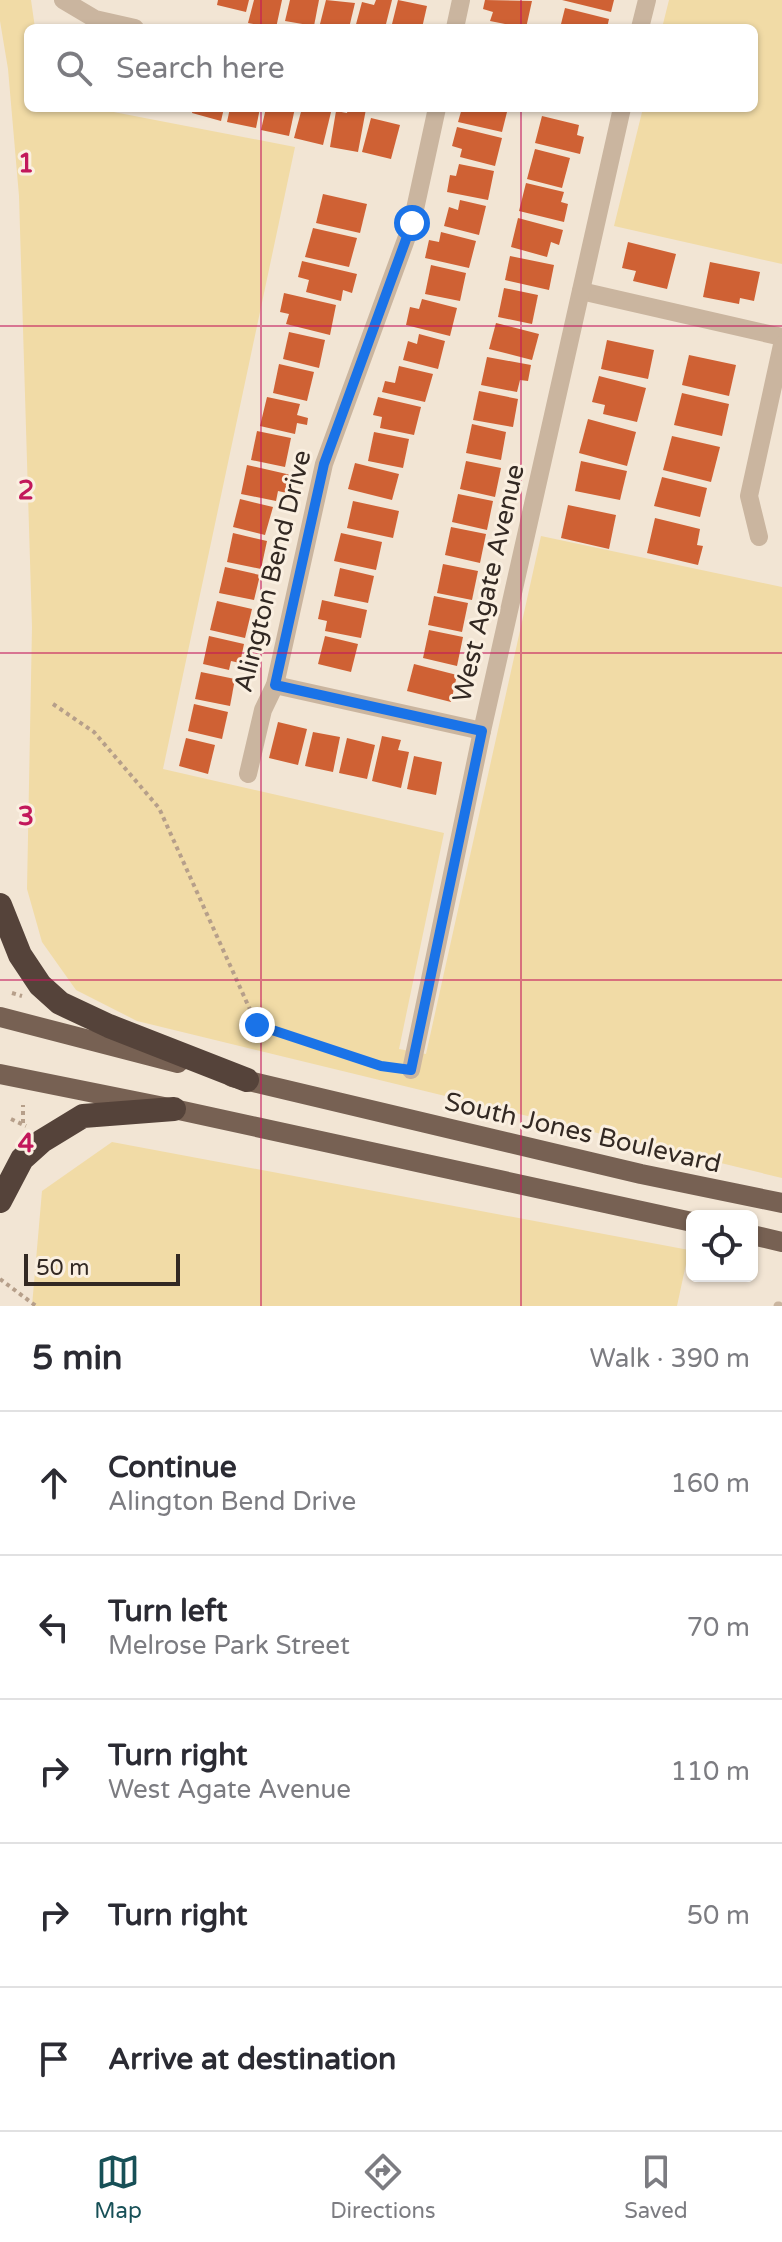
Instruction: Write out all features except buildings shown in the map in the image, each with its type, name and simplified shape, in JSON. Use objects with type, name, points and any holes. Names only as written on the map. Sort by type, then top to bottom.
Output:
[{"type":"highway","points":[[0,905],[20,955],[40,985],[60,1003],[109,1026],[247,1080]]},
{"type":"highway","points":[[0,1201],[22,1159],[42,1141],[83,1116],[174,1109]]},
{"type":"main road","name":"South Jones Boulevard","points":[[0,1017],[247,1080],[641,1174],[782,1203]]},
{"type":"main road","points":[[0,1074],[686,1221]]},
{"type":"main road","points":[[758,1236],[782,1242]]},
{"type":"street","points":[[63,0],[95,19],[117,24]]},
{"type":"street","points":[[456,24],[461,0]]},
{"type":"street","points":[[641,24],[647,0]]},
{"type":"street","name":"Alington Bend Drive","points":[[248,774],[263,710],[275,685],[324,464],[412,223],[436,112]]},
{"type":"street","name":"West Agate Avenue","points":[[411,1070],[482,731],[621,112]]},
{"type":"street","points":[[581,291],[782,337]]},
{"type":"street","points":[[759,537],[749,496],[782,345]]},
{"type":"street","points":[[275,685],[482,731]]},
{"type":"path","points":[[53,704],[94,732],[159,808],[257,1025],[381,1066],[411,1070]]},
{"type":"path","points":[[11,1119],[23,1123],[23,1105]]},
{"type":"path","points":[[0,1279],[36,1306]]},
{"type":"sand","points":[[0,0],[31,0],[34,24],[24,24],[24,112],[114,112],[295,147],[163,769],[444,833],[399,1049],[426,1054],[541,536],[782,587],[782,1178],[137,1021],[76,990],[42,942],[27,889],[32,627],[19,196],[8,69],[0,21]]},
{"type":"sand","points":[[669,0],[782,0],[782,264],[614,226],[642,112],[758,112],[758,24],[663,24]]},
{"type":"sand","points":[[112,1142],[686,1249],[686,1264],[677,1306],[32,1306],[42,1191]]},
{"type":"route","points":[[257,1025],[381,1066],[411,1070],[482,731],[275,685],[324,464],[412,223]]}]
